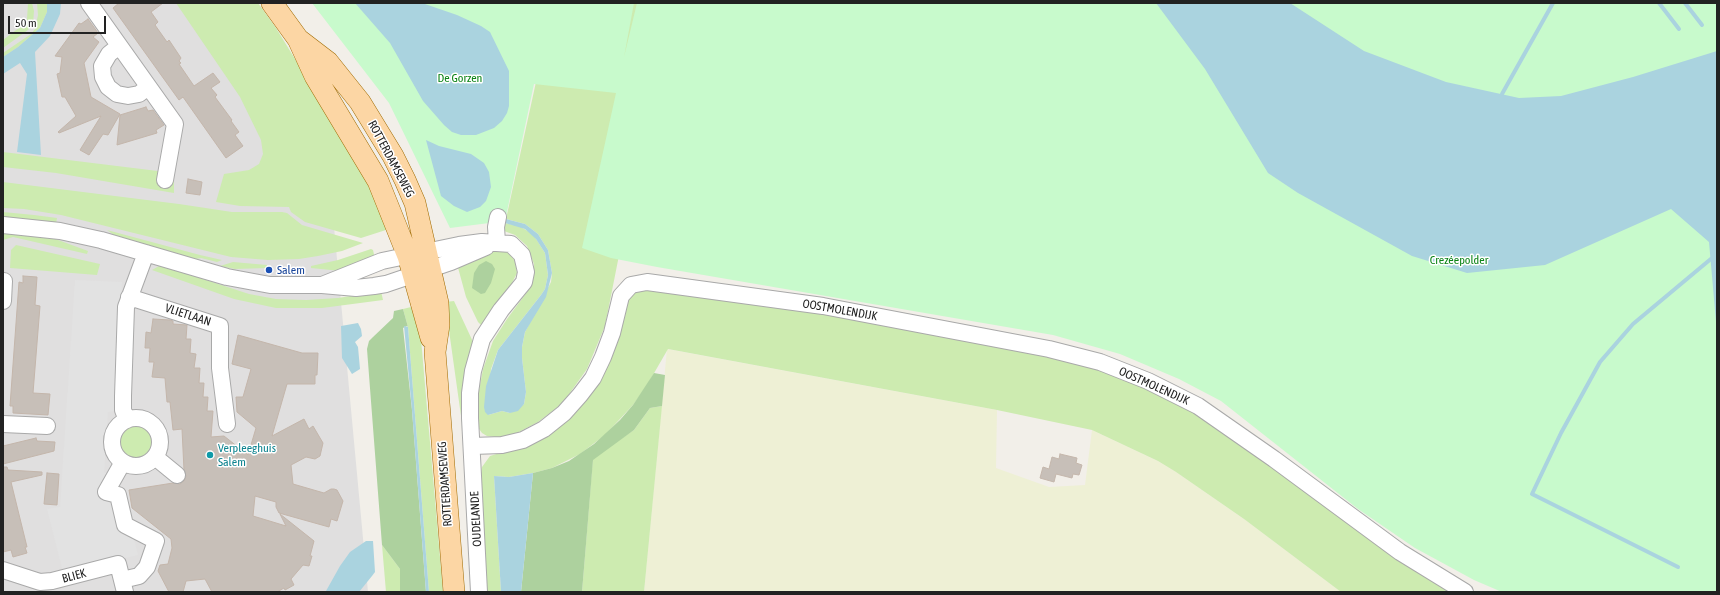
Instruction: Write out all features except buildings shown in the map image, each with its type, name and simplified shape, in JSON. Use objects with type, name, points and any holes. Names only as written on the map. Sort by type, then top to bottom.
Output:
[{"type":"main road","name":"ROTTERDAMSEWEG","points":[[272,3],[298,39],[315,76],[378,181],[420,263],[438,303],[439,325],[435,352],[454,592]]},
{"type":"street","points":[[89,3],[175,124],[165,180]]},
{"type":"street","points":[[119,46],[109,54],[102,66],[103,77],[108,87],[117,94],[128,96],[139,94],[148,87]]},
{"type":"street","points":[[496,242],[498,217]]},
{"type":"street","points":[[3,226],[60,231],[101,240],[227,277],[270,285],[322,285],[356,288],[368,287],[386,284],[420,263]]},
{"type":"street","points":[[322,285],[382,261],[420,263],[451,262],[496,242],[511,244],[517,249],[525,262],[526,272],[524,282],[492,322],[482,339],[477,353],[470,393],[472,446]]},
{"type":"street","points":[[127,420],[123,410],[123,361],[126,307],[146,253]]},
{"type":"street","points":[[3,281],[3,301]]},
{"type":"street","name":"OOSTMOLENDIJK","points":[[472,446],[502,445],[523,440],[544,429],[564,413],[588,384],[604,357],[621,296],[631,285],[646,282],[822,306],[1049,349],[1100,362],[1148,381],[1198,406],[1400,552],[1465,592]]},
{"type":"street","name":"VLIETLAAN","points":[[129,297],[220,326],[220,368],[227,424]]},
{"type":"street","points":[[134,418],[150,422],[156,427],[160,442],[159,450],[155,457],[146,464],[134,466],[123,462],[113,449],[112,440],[114,432],[127,420],[134,418]]},
{"type":"street","points":[[3,424],[47,426]]},
{"type":"street","name":"OUDELANDE","points":[[472,446],[480,592]]},
{"type":"street","points":[[155,457],[177,475]]},
{"type":"street","points":[[123,462],[106,492],[118,495],[125,525],[156,540],[147,567],[139,576],[124,586]]},
{"type":"street","name":"BLIEK","points":[[3,570],[40,582],[52,581],[118,564],[124,586]]},
{"type":"shaded area","points":[[3,3],[183,3],[330,184],[368,592],[3,592]]},
{"type":"shaded area","points":[[75,280],[122,282],[115,411],[108,412],[104,473],[117,470],[138,555],[63,572],[47,509],[60,507]]},
{"type":"green space","points":[[28,3],[32,3],[34,11],[33,24],[28,30],[3,48],[3,40],[24,24],[27,19]]},
{"type":"green space","points":[[37,3],[47,3],[47,12],[40,28],[18,47],[3,57],[3,53],[31,34],[35,29],[38,15]]},
{"type":"green space","points":[[176,3],[258,3],[276,28],[354,155],[389,229],[361,238],[305,222],[291,212],[289,207],[240,206],[216,202],[224,174],[249,170],[259,164],[263,154],[261,140],[240,97]]},
{"type":"green space","name":"Crezéepolder","points":[[312,3],[634,3],[624,57],[637,3],[1717,3],[1717,592],[1502,592],[1474,580],[1415,548],[1358,509],[1221,401],[1179,379],[1120,354],[1053,335],[657,267],[611,258],[582,248],[616,93],[534,84],[505,221],[450,228],[389,103]]},
{"type":"green space","points":[[611,3],[669,3],[605,326],[587,369],[562,404],[538,422],[519,432],[501,438],[487,436],[482,433],[477,426],[478,396],[483,369],[493,341],[527,292],[532,282],[534,273],[534,264],[527,246],[515,235],[504,231],[505,223],[519,226],[533,234],[545,253],[548,275],[545,289],[541,295],[498,350],[491,369],[488,415],[502,411],[510,413],[524,404],[526,392],[522,347],[525,332],[551,282],[552,273],[548,250],[538,234],[525,224],[506,219],[536,82]]},
{"type":"green space","points":[[3,152],[174,173],[174,193],[56,173],[3,167]]},
{"type":"green space","points":[[3,182],[232,212],[282,212],[287,213],[302,225],[363,243],[342,251],[299,259],[268,260],[231,257],[61,215],[24,209],[3,208]]},
{"type":"green space","points":[[3,212],[57,218],[56,224],[3,218]]},
{"type":"green space","points":[[107,230],[222,260],[217,262],[201,258],[195,259],[118,238]]},
{"type":"green space","points":[[3,233],[50,237],[88,251],[87,254],[13,237],[3,240]]},
{"type":"green space","points":[[16,245],[100,264],[97,275],[10,268],[11,250]]},
{"type":"green space","points":[[371,249],[373,250],[375,259],[341,271],[311,268],[311,266],[338,260]]},
{"type":"green space","points":[[502,250],[508,252],[515,261],[517,273],[510,287],[482,326],[478,322],[466,297],[457,264],[486,251]]},
{"type":"green space","points":[[486,261],[492,264],[495,269],[491,283],[485,293],[481,294],[472,288],[474,273],[479,265]]},
{"type":"green space","points":[[233,262],[267,265],[267,268],[235,269],[220,266]]},
{"type":"green space","points":[[159,266],[249,294],[276,299],[306,300],[338,298],[381,291],[383,300],[322,308],[276,308],[234,299],[152,270]]},
{"type":"green space","points":[[649,290],[822,312],[1089,364],[1182,403],[1452,592],[1341,592],[1244,519],[1176,472],[1158,461],[1092,430],[997,410],[668,349],[646,387],[633,405],[605,435],[580,454],[552,468],[533,473],[509,477],[494,476],[501,592],[485,592],[482,467],[490,456],[512,449],[563,422],[626,301],[634,292]]},
{"type":"green space","points":[[454,301],[474,344],[462,396],[462,423],[445,302]]},
{"type":"green space","points":[[411,307],[421,339],[443,592],[429,592],[408,327],[403,309]]},
{"type":"green space","points":[[403,309],[408,327],[403,328],[412,410],[426,592],[400,592],[400,569],[382,545],[367,349],[369,341],[393,318],[394,311]]},
{"type":"green space","points":[[667,349],[997,410],[996,468],[1049,487],[1085,485],[1092,430],[1158,461],[1176,472],[1244,519],[1341,592],[644,592]]},
{"type":"green space","points":[[654,373],[665,375],[662,406],[650,408],[634,430],[593,460],[582,592],[521,592],[533,473],[552,468],[569,461],[594,444],[620,420],[633,405]]},
{"type":"green space","points":[[662,406],[644,592],[582,592],[593,457],[634,430],[650,408]]},
{"type":"green space","points":[[132,424],[138,424],[142,425],[149,431],[152,441],[151,448],[145,455],[138,458],[132,458],[128,457],[121,451],[118,444],[118,438],[119,434],[125,427]]},
{"type":"green space","points":[[382,545],[400,569],[400,592],[386,592]]},
{"type":"water","points":[[47,3],[61,3],[60,14],[50,36],[35,52],[41,155],[17,152],[27,74],[20,63],[3,74],[3,57],[18,47],[40,28],[47,12]]},
{"type":"water","points":[[355,3],[422,3],[457,15],[481,26],[490,32],[509,71],[509,106],[502,121],[494,128],[476,135],[461,135],[452,132],[423,101],[390,43]]},
{"type":"water","points":[[1156,3],[1290,3],[1364,51],[1446,82],[1519,98],[1561,96],[1633,77],[1717,51],[1717,333],[1709,242],[1671,209],[1545,265],[1467,273],[1412,256],[1298,193],[1268,173],[1205,69]]},
{"type":"water","points":[[426,140],[439,146],[471,154],[484,163],[489,172],[491,187],[486,201],[480,207],[467,212],[454,206],[441,196]]},
{"type":"water","points":[[506,219],[525,224],[538,234],[548,250],[552,273],[546,297],[525,332],[522,347],[526,392],[524,404],[518,411],[510,413],[502,411],[488,415],[485,412],[484,407],[486,386],[498,350],[545,289],[548,275],[545,253],[536,239],[525,229],[505,223]]},
{"type":"water","points":[[358,323],[362,336],[355,342],[358,347],[360,369],[352,374],[342,358],[341,326]]},
{"type":"water","points":[[404,326],[408,327],[429,592],[426,592]]},
{"type":"water","points":[[533,473],[521,592],[501,592],[494,476],[509,477]]},
{"type":"water","points":[[366,541],[373,541],[375,572],[372,576],[359,592],[326,591],[350,552]]},
{"type":"waterway","points":[[1502,94],[1553,3]]},
{"type":"waterway","points":[[1659,3],[1679,29]]},
{"type":"waterway","points":[[1685,3],[1702,25]]},
{"type":"waterway","points":[[1678,567],[1532,494],[1561,433],[1600,362],[1633,324],[1712,258]]},
{"type":"place","name":"Salem","points":[[269,270]]},
{"type":"place","name":"Verpleeghuis Salem","points":[[210,455]]},
{"type":"park label","name":"De Gorzen","points":[[460,78]]}]
